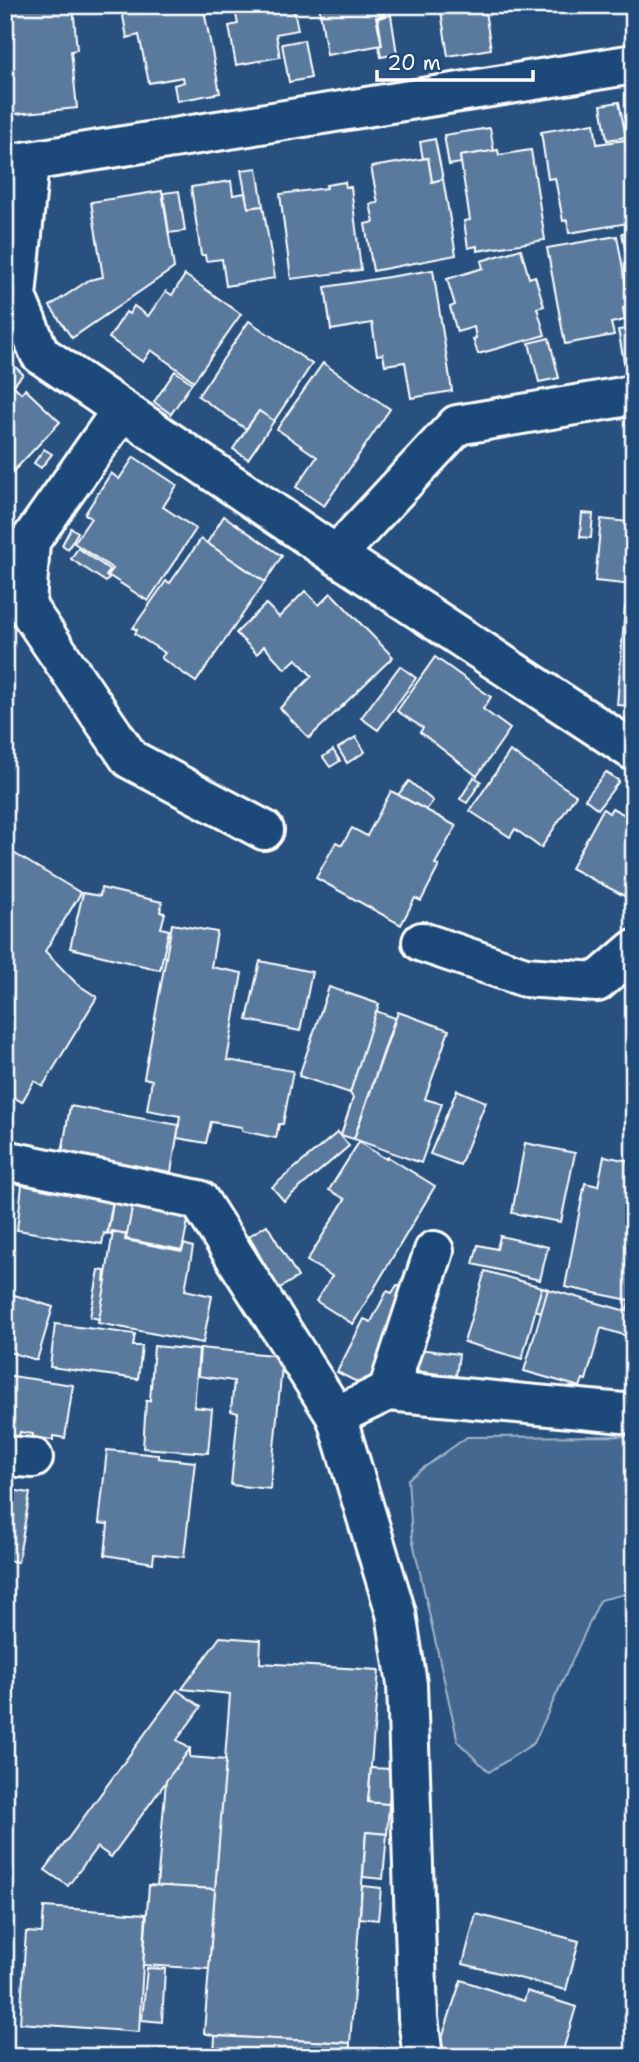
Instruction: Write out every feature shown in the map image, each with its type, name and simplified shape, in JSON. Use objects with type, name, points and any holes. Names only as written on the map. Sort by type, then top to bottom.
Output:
[{"type":"street","points":[[634,64],[17,163],[16,297],[40,354],[335,555],[634,751]]},
{"type":"street","points":[[335,555],[457,425],[634,395]]},
{"type":"street","points":[[122,410],[30,541],[26,607],[130,759],[264,830]]},
{"type":"street","points":[[422,942],[525,977],[597,982],[634,950]]},
{"type":"street","points":[[5,1160],[200,1199],[336,1416],[396,1613],[405,1672],[418,2018],[423,2057]]},
{"type":"street","points":[[388,1391],[434,1251]]},
{"type":"street","points":[[336,1416],[388,1391],[634,1414]]},
{"type":"shaded area","points":[[634,1436],[634,1592],[600,1600],[534,1743],[489,1772],[458,1742],[412,1537],[408,1479],[467,1437]]},
{"type":"building","points":[[5,5],[73,5],[77,50],[71,51],[77,108],[5,115]]},
{"type":"building","points":[[121,5],[203,5],[220,93],[177,101],[174,85],[184,82],[183,77],[149,83],[139,35],[127,38]]},
{"type":"building","points":[[234,5],[293,5],[298,30],[276,34],[280,57],[236,65],[229,26],[238,24]]},
{"type":"building","points":[[319,5],[382,5],[384,15],[376,17],[382,45],[327,55]]},
{"type":"building","points":[[440,5],[484,5],[491,49],[448,56]]},
{"type":"building","points":[[391,15],[397,54],[381,57],[378,18]]},
{"type":"building","points":[[304,40],[311,78],[289,82],[282,44]]},
{"type":"building","points":[[619,102],[626,137],[607,140],[601,105]]},
{"type":"building","points":[[594,123],[597,144],[625,140],[634,194],[634,222],[569,233],[567,220],[563,221],[555,178],[548,179],[541,132]]},
{"type":"building","points":[[490,128],[494,151],[460,156],[461,163],[449,165],[444,135]]},
{"type":"building","points":[[435,139],[443,179],[432,182],[428,158],[423,159],[420,142]]},
{"type":"building","points":[[498,150],[499,155],[531,150],[545,240],[477,251],[477,246],[468,248],[464,221],[470,220],[460,156]]},
{"type":"building","points":[[428,158],[432,182],[443,179],[456,255],[373,271],[365,224],[374,222],[370,204],[378,203],[371,167]]},
{"type":"building","points":[[257,168],[263,206],[248,208],[241,170]]},
{"type":"building","points":[[231,181],[233,195],[245,193],[248,208],[263,206],[275,278],[226,286],[222,259],[206,261],[205,255],[201,255],[191,187]]},
{"type":"building","points":[[345,182],[346,187],[351,187],[361,270],[291,279],[280,194],[327,188],[326,185]]},
{"type":"building","points":[[162,191],[174,268],[72,338],[50,306],[89,280],[103,277],[91,202]]},
{"type":"building","points":[[179,191],[185,231],[169,233],[163,193]]},
{"type":"building","points":[[634,231],[634,253],[626,254],[622,233]]},
{"type":"building","points":[[617,236],[630,307],[623,308],[625,320],[611,323],[614,335],[565,344],[547,248]]},
{"type":"building","points":[[521,249],[529,278],[535,276],[544,306],[537,308],[545,335],[478,354],[473,339],[476,338],[474,327],[457,332],[450,307],[455,305],[447,279],[483,268],[481,261]]},
{"type":"building","points":[[433,270],[452,391],[411,398],[405,362],[385,365],[383,354],[377,355],[372,323],[331,330],[325,287]]},
{"type":"building","points":[[185,275],[241,314],[194,381],[151,350],[143,362],[109,338],[126,312],[129,314],[134,306],[148,316],[166,291],[172,295]]},
{"type":"building","points":[[249,321],[312,364],[274,421],[259,411],[246,429],[198,396]]},
{"type":"building","points":[[634,328],[634,366],[625,367],[618,330]]},
{"type":"building","points":[[549,338],[559,378],[539,382],[529,343]]},
{"type":"building","points":[[11,363],[23,374],[14,385],[11,383],[5,390],[5,368]]},
{"type":"building","points":[[323,363],[390,409],[324,506],[296,487],[317,457],[277,429]]},
{"type":"building","points":[[175,371],[192,383],[171,414],[154,402]]},
{"type":"building","points":[[11,383],[21,393],[25,389],[60,422],[7,478],[5,390]]},
{"type":"building","points":[[259,411],[274,421],[248,459],[233,449]]},
{"type":"building","points":[[44,449],[52,454],[41,468],[34,463]]},
{"type":"building","points":[[134,457],[177,485],[163,507],[196,529],[148,601],[108,575],[113,569],[74,543],[91,518],[85,514],[111,473],[119,479]]},
{"type":"building","points":[[582,513],[593,514],[591,538],[580,537]]},
{"type":"building","points":[[224,516],[282,556],[265,582],[207,543]]},
{"type":"building","points":[[628,518],[634,519],[634,585],[595,581],[601,519],[628,522]]},
{"type":"building","points":[[71,528],[78,532],[68,549],[62,545]]},
{"type":"building","points":[[201,539],[265,582],[196,682],[161,658],[165,653],[135,634],[137,630],[133,628],[166,581],[170,583]]},
{"type":"building","points":[[78,548],[110,570],[106,582],[71,559]]},
{"type":"building","points":[[305,591],[319,605],[331,593],[393,657],[309,738],[280,708],[312,676],[296,659],[285,669],[264,646],[257,654],[236,633],[266,604],[279,617]]},
{"type":"building","points":[[625,607],[634,608],[634,706],[617,705]]},
{"type":"building","points":[[435,657],[491,697],[483,709],[510,729],[477,776],[420,732],[423,728],[397,711]]},
{"type":"building","points":[[400,666],[416,678],[378,730],[361,718]]},
{"type":"building","points":[[356,737],[365,752],[347,763],[338,748]]},
{"type":"building","points":[[333,750],[340,761],[330,767],[323,757]]},
{"type":"building","points":[[510,751],[576,795],[541,848],[515,829],[510,837],[470,811]]},
{"type":"building","points":[[606,772],[619,781],[598,809],[585,799]]},
{"type":"building","points":[[474,777],[481,781],[467,803],[460,799]]},
{"type":"building","points":[[409,781],[433,801],[426,810],[398,795]]},
{"type":"building","points":[[391,791],[456,826],[435,864],[439,866],[421,901],[415,898],[401,925],[316,878],[336,842],[342,845],[352,828],[367,836]]},
{"type":"building","points":[[612,808],[627,816],[630,809],[634,811],[634,901],[571,868],[603,809],[609,813]]},
{"type":"building","points":[[5,848],[81,893],[45,951],[77,984],[97,997],[43,1086],[34,1081],[22,1102],[5,1092]]},
{"type":"building","points":[[101,888],[162,902],[160,912],[165,913],[161,928],[169,930],[160,970],[70,948],[83,893],[100,896]]},
{"type":"building","points":[[172,924],[217,932],[211,967],[242,973],[227,1060],[293,1071],[283,1124],[279,1124],[276,1138],[242,1131],[242,1127],[211,1122],[206,1143],[177,1138],[180,1116],[147,1110],[152,1080],[144,1078]]},
{"type":"building","points":[[260,961],[312,972],[300,1031],[247,1020]]},
{"type":"building","points":[[329,987],[379,1004],[350,1093],[299,1076]]},
{"type":"building","points":[[376,1011],[395,1018],[354,1139],[341,1135],[353,1098],[350,1093]]},
{"type":"building","points":[[398,1012],[449,1030],[425,1099],[442,1104],[421,1163],[354,1139]]},
{"type":"building","points":[[457,1090],[486,1102],[460,1165],[430,1154]]},
{"type":"building","points":[[70,1106],[179,1125],[171,1172],[62,1153]]},
{"type":"building","points":[[338,1132],[349,1146],[284,1201],[272,1187]]},
{"type":"building","points":[[359,1142],[435,1186],[353,1324],[316,1301],[332,1276],[307,1261],[345,1199],[329,1190]]},
{"type":"building","points":[[525,1143],[575,1153],[561,1222],[512,1213]]},
{"type":"building","points":[[604,1156],[634,1162],[634,1310],[627,1309],[629,1300],[565,1287],[585,1183],[598,1186]]},
{"type":"building","points":[[22,1185],[113,1200],[107,1234],[104,1233],[102,1244],[17,1230]]},
{"type":"building","points":[[114,1197],[133,1201],[128,1234],[112,1231],[111,1234],[108,1233]]},
{"type":"building","points":[[133,1204],[179,1212],[188,1221],[182,1250],[126,1239]]},
{"type":"building","points":[[267,1225],[298,1277],[278,1289],[249,1236]]},
{"type":"building","points":[[113,1232],[126,1235],[125,1240],[182,1251],[184,1244],[193,1247],[185,1290],[212,1296],[203,1343],[98,1323]]},
{"type":"building","points":[[500,1236],[548,1247],[540,1280],[473,1264],[478,1245],[497,1249]]},
{"type":"building","points":[[99,1270],[105,1271],[106,1281],[99,1319],[90,1317]]},
{"type":"building","points":[[485,1271],[542,1287],[522,1359],[464,1342]]},
{"type":"building","points":[[397,1285],[414,1293],[367,1387],[337,1372],[364,1319],[371,1322],[387,1291],[392,1293]]},
{"type":"building","points":[[542,1287],[548,1289],[541,1312],[535,1310]]},
{"type":"building","points":[[548,1289],[633,1313],[627,1336],[601,1328],[586,1380],[583,1379],[580,1387],[524,1371]]},
{"type":"building","points":[[5,1292],[53,1307],[37,1360],[5,1351]]},
{"type":"building","points":[[55,1324],[135,1334],[133,1346],[142,1346],[138,1379],[50,1367]]},
{"type":"building","points":[[154,1346],[199,1350],[194,1407],[212,1409],[208,1453],[143,1448]]},
{"type":"building","points":[[200,1348],[283,1356],[270,1489],[231,1485],[238,1413],[231,1411],[234,1381],[198,1376]]},
{"type":"building","points":[[418,1349],[459,1354],[456,1376],[415,1371]]},
{"type":"building","points":[[5,1375],[73,1385],[65,1438],[53,1436],[53,1440],[20,1432],[19,1438],[5,1436]]},
{"type":"building","points":[[107,1450],[195,1462],[184,1557],[154,1554],[153,1563],[105,1555],[108,1524],[99,1523]]},
{"type":"building","points":[[5,1489],[30,1493],[18,1562],[5,1560]]},
{"type":"building","points":[[220,1637],[261,1640],[260,1663],[379,1670],[368,1802],[389,1804],[387,1834],[366,1832],[350,2043],[215,2036],[204,2033],[230,1694],[182,1689]]},
{"type":"building","points":[[177,1690],[201,1707],[177,1740],[190,1749],[111,1857],[97,1847],[68,1886],[45,1870]]},
{"type":"building","points":[[190,1749],[190,1757],[226,1760],[215,1889],[157,1886],[166,1781]]},
{"type":"building","points":[[371,1768],[392,1769],[389,1804],[368,1802]]},
{"type":"building","points":[[366,1832],[387,1834],[383,1879],[363,1877]]},
{"type":"building","points":[[149,1885],[215,1889],[209,1969],[143,1965]]},
{"type":"building","points":[[362,1886],[381,1888],[378,1920],[360,1918]]},
{"type":"building","points":[[44,1907],[146,1914],[139,2032],[20,2023],[26,1932],[42,1933]]},
{"type":"building","points":[[476,1914],[579,1941],[566,1990],[463,1964]]},
{"type":"building","points":[[147,1968],[165,1969],[162,2022],[142,2020]]},
{"type":"building","points":[[461,1980],[524,2001],[527,1991],[576,2007],[561,2057],[449,2057],[437,2053]]},
{"type":"building","points":[[215,2036],[350,2043],[350,2050],[300,2048],[299,2057],[214,2056]]}]
